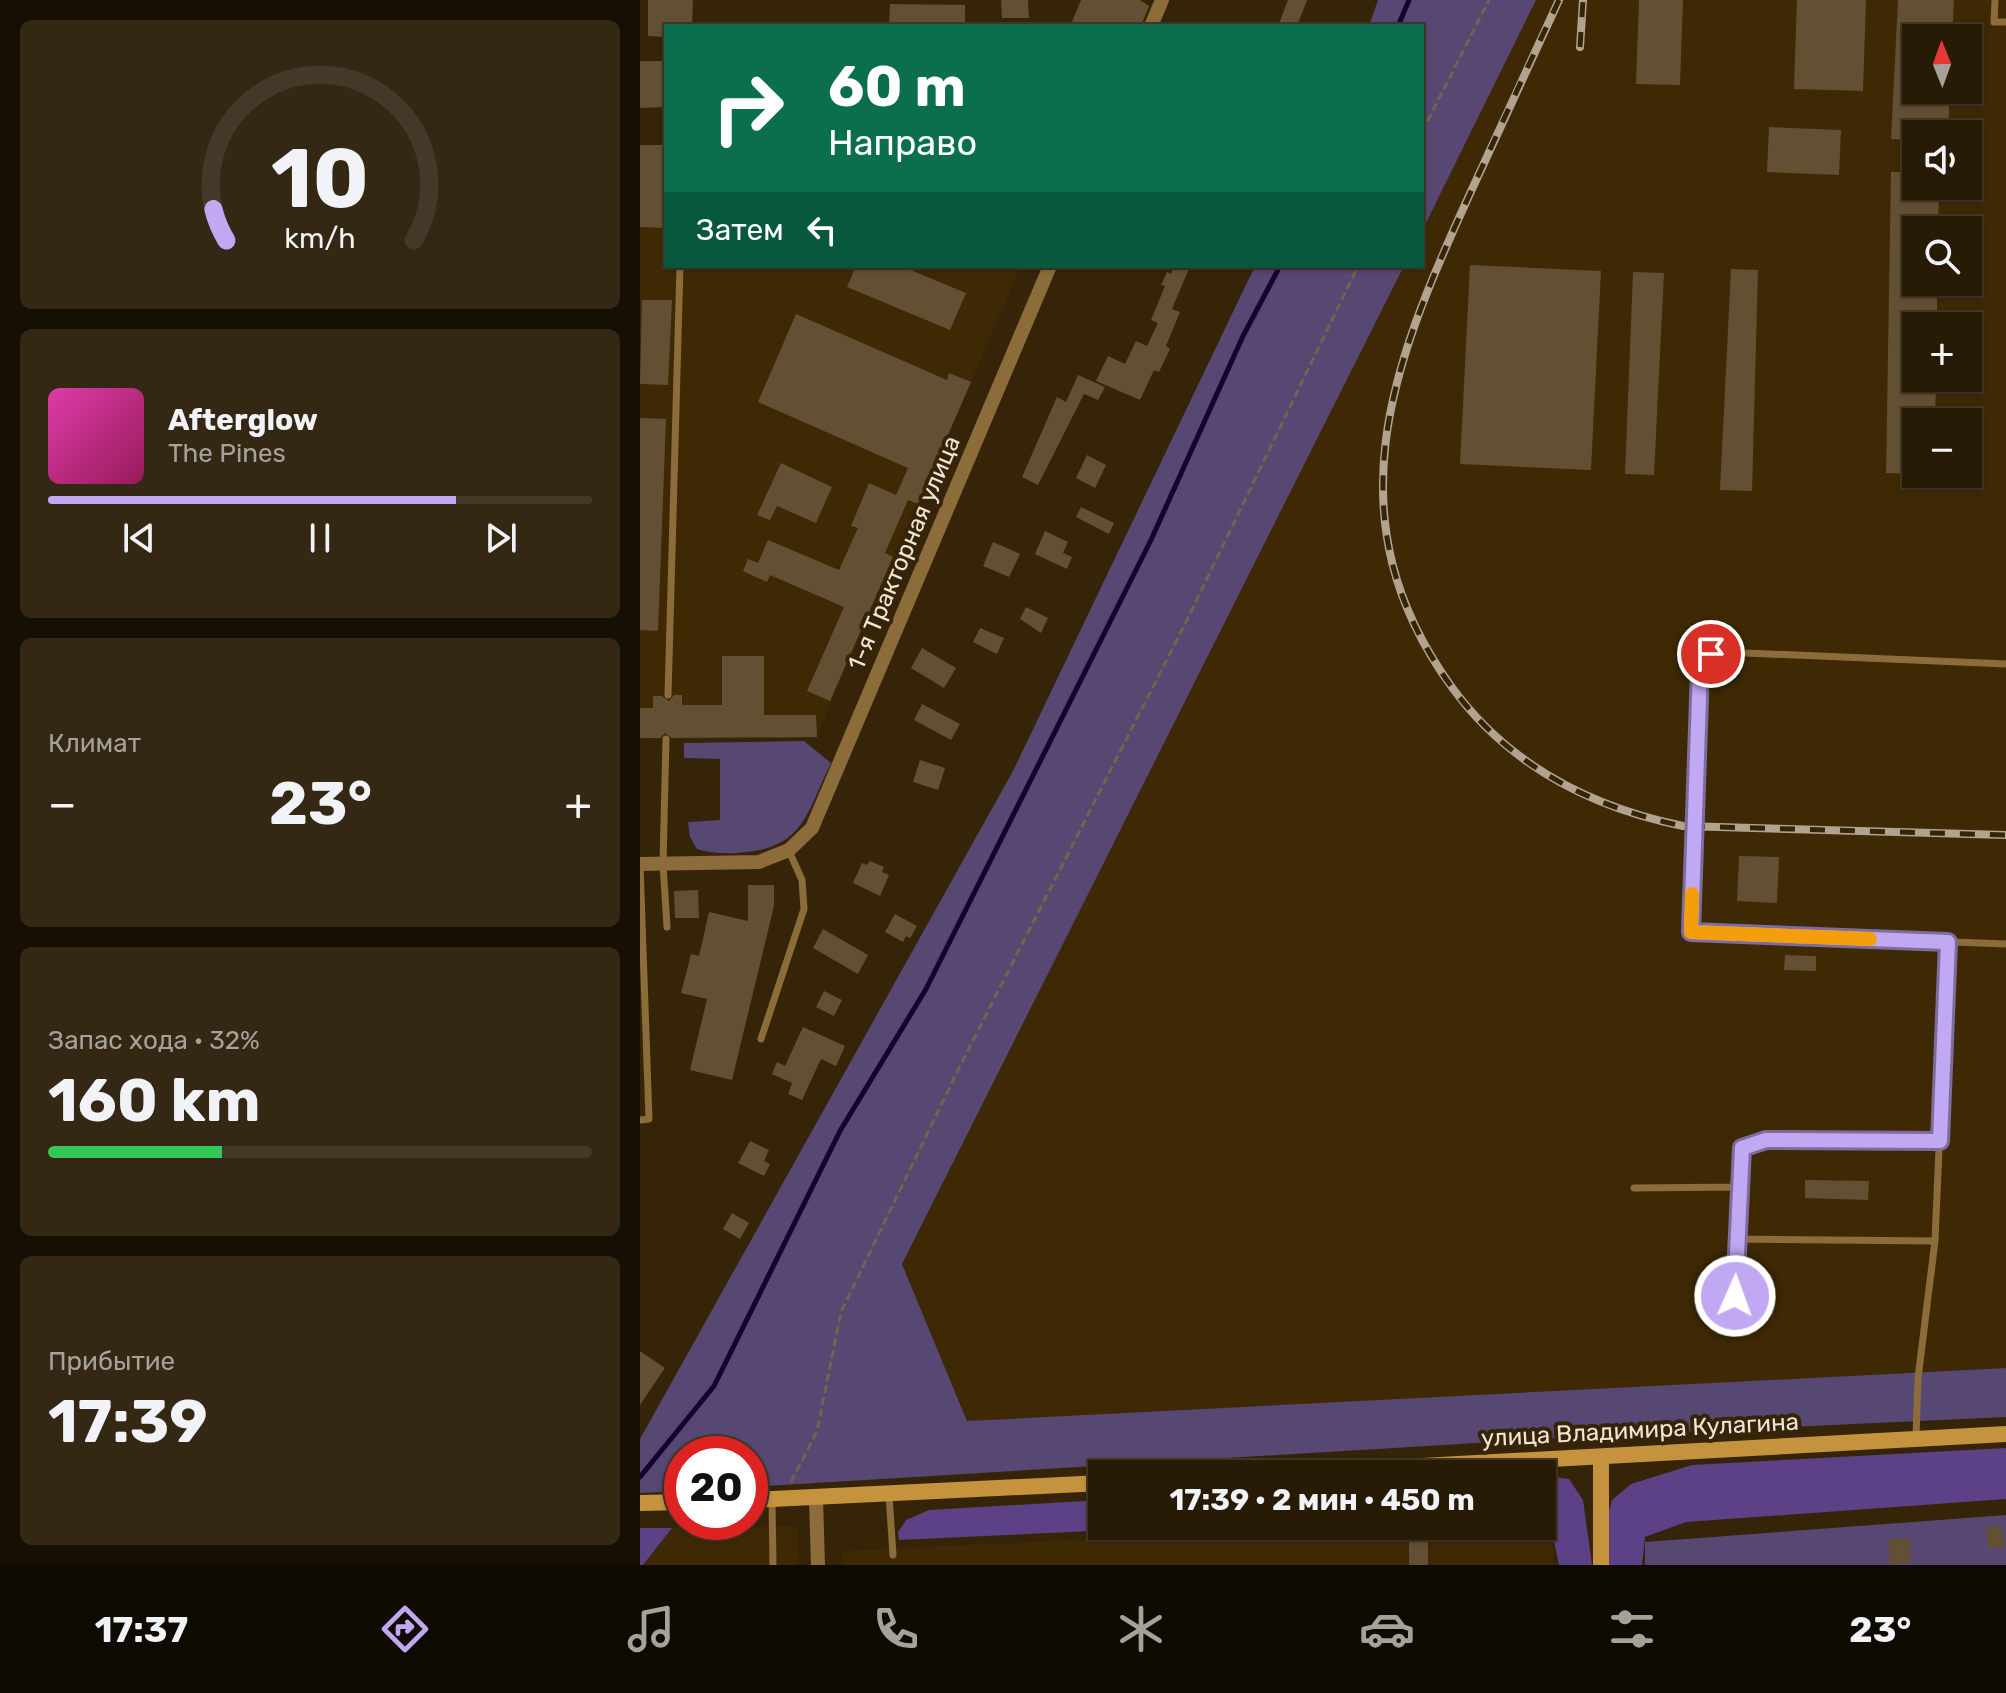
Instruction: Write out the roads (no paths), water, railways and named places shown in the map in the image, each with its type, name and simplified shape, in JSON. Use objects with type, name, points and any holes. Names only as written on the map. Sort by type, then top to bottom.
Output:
[{"type":"street","points":[[1152,24],[1162,0]]},
{"type":"street","name":"1-я Тракторная улица","points":[[789,850],[812,828],[1049,268]]},
{"type":"street","points":[[640,864],[759,862],[789,850]]},
{"type":"street","name":"улица Владимира Кулагина","points":[[1544,1460],[2006,1434]]},
{"type":"street","points":[[1601,1457],[1601,1565]]},
{"type":"street","points":[[768,1500],[1088,1484]]},
{"type":"street","points":[[816,1499],[818,1565]]},
{"type":"street","points":[[640,1503],[664,1502]]},
{"type":"lane","points":[[1995,0],[1994,22],[2006,22]]},
{"type":"lane","points":[[668,695],[680,268]]},
{"type":"lane","points":[[2006,664],[1711,654],[1700,669],[1691,932],[2006,944]]},
{"type":"lane","points":[[666,739],[663,864],[667,927]]},
{"type":"lane","points":[[761,1039],[804,909],[802,880],[789,850]]},
{"type":"lane","points":[[640,864],[649,1119],[640,1120]]},
{"type":"lane","points":[[1916,1439],[1918,1378],[1935,1241],[1948,942]]},
{"type":"lane","points":[[1735,1296],[1742,1148],[1753,1141],[1940,1141]]},
{"type":"lane","points":[[1634,1188],[1738,1187]]},
{"type":"lane","points":[[1737,1239],[1935,1241]]},
{"type":"lane","points":[[889,1495],[893,1555]]},
{"type":"lane","points":[[773,1565],[777,1500]]},
{"type":"waterway","points":[[1399,24],[1409,0]]},
{"type":"waterway","points":[[640,1477],[714,1386],[840,1131],[926,989],[1151,540],[1243,336],[1279,268]]},
{"type":"railway","points":[[1559,0],[1440,260],[1397,382],[1386,442],[1383,503],[1392,563],[1414,624],[1451,686],[1498,739],[1554,778],[1616,807],[1683,826],[2006,835]]},
{"type":"railway","points":[[1580,47],[1583,0]]}]
